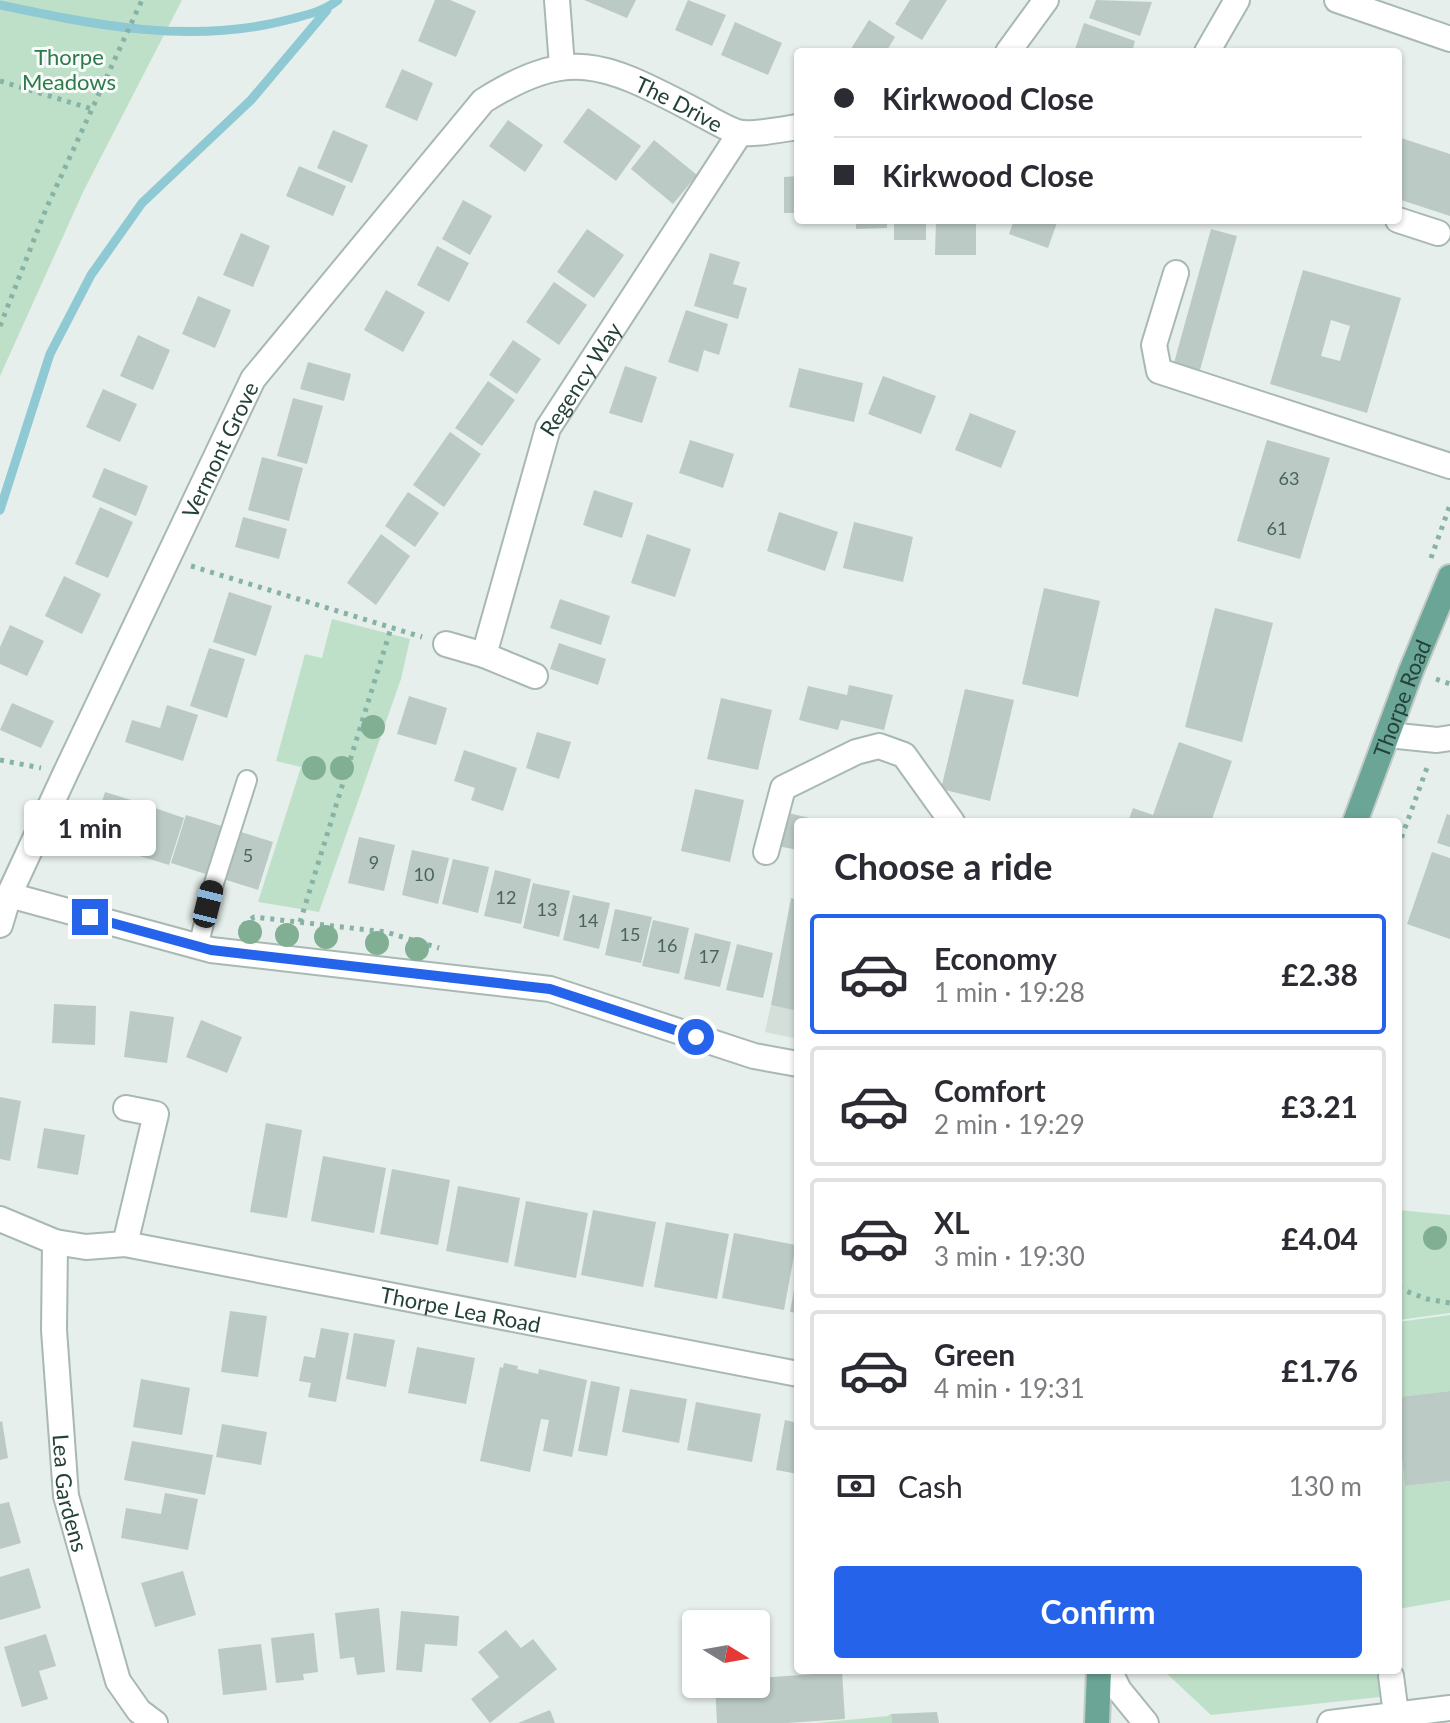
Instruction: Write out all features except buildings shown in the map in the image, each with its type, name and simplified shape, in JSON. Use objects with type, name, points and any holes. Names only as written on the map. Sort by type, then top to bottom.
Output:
[{"type":"main road","name":"Thorpe Road","points":[[1357,818],[1450,577]]},
{"type":"main road","points":[[1097,1723],[1099,1674]]},
{"type":"street","points":[[557,0],[562,66]]},
{"type":"street","points":[[1011,48],[1046,0]]},
{"type":"street","points":[[1209,48],[1237,0]]},
{"type":"street","points":[[1337,0],[1450,39]]},
{"type":"street","name":"The Drive","points":[[562,66],[602,68],[643,84],[740,133],[794,127]]},
{"type":"street","name":"Vermont Grove","points":[[0,925],[9,895],[253,379],[483,101],[512,83],[562,66]]},
{"type":"street","name":"Regency Way","points":[[484,655],[548,428],[740,133]]},
{"type":"street","points":[[1402,221],[1438,233]]},
{"type":"street","points":[[1176,273],[1154,345],[1159,371],[1450,466]]},
{"type":"street","points":[[446,644],[484,655],[535,676]]},
{"type":"street","points":[[1388,735],[1444,739]]},
{"type":"street","points":[[766,852],[783,788],[856,752],[879,746],[904,755],[949,818]]},
{"type":"street","points":[[9,895],[211,950],[550,989],[754,1056],[794,1063]]},
{"type":"street","points":[[125,1244],[156,1114],[126,1108]]},
{"type":"street","name":"Thorpe Lea Road","points":[[0,1219],[55,1242],[86,1247],[125,1244],[794,1373]]},
{"type":"street","name":"Lea Gardens","points":[[55,1242],[54,1330],[66,1496],[118,1681],[139,1711],[155,1723]]},
{"type":"street","points":[[1111,1674],[1119,1690],[1146,1723]]},
{"type":"street","points":[[1391,1676],[1396,1714]]},
{"type":"street","points":[[1330,1723],[1450,1708]]},
{"type":"lane","points":[[198,947],[214,883],[247,780]]},
{"type":"path","points":[[0,326],[46,209],[142,0]]},
{"type":"path","points":[[0,81],[92,109]]},
{"type":"path","points":[[167,558],[446,644]]},
{"type":"path","points":[[300,922],[391,628]]},
{"type":"path","points":[[1402,838],[1444,739]]},
{"type":"path","points":[[0,760],[66,772]]},
{"type":"path","points":[[1402,1290],[1450,1303]]},
{"type":"shaded area","points":[[771,1005],[794,1009],[794,1038],[765,1032]]},
{"type":"green space","name":"Thorpe Meadows","points":[[0,0],[182,0],[84,190],[0,376]]},
{"type":"green space","points":[[332,619],[410,639],[401,679],[319,912],[258,902],[301,767],[276,761],[305,654],[322,658]]},
{"type":"green space","points":[[1402,1210],[1450,1215],[1450,1313],[1402,1319]]},
{"type":"green space","points":[[1450,1315],[1450,1391],[1402,1397],[1402,1321]]},
{"type":"green space","points":[[1402,1459],[1405,1486],[1450,1481],[1450,1600],[1402,1608]]},
{"type":"green space","points":[[1167,1674],[1377,1674],[1380,1697],[1211,1715]]},
{"type":"green space","points":[[891,1714],[892,1723],[816,1723],[888,1716]]},
{"type":"waterway","points":[[0,5],[107,25],[179,32],[215,31],[287,20],[308,15],[338,0]]},
{"type":"waterway","points":[[0,510],[50,354],[91,275],[142,203],[251,100],[327,10]]},
{"type":"route","points":[[90,917],[211,950],[550,989],[696,1037]]}]
